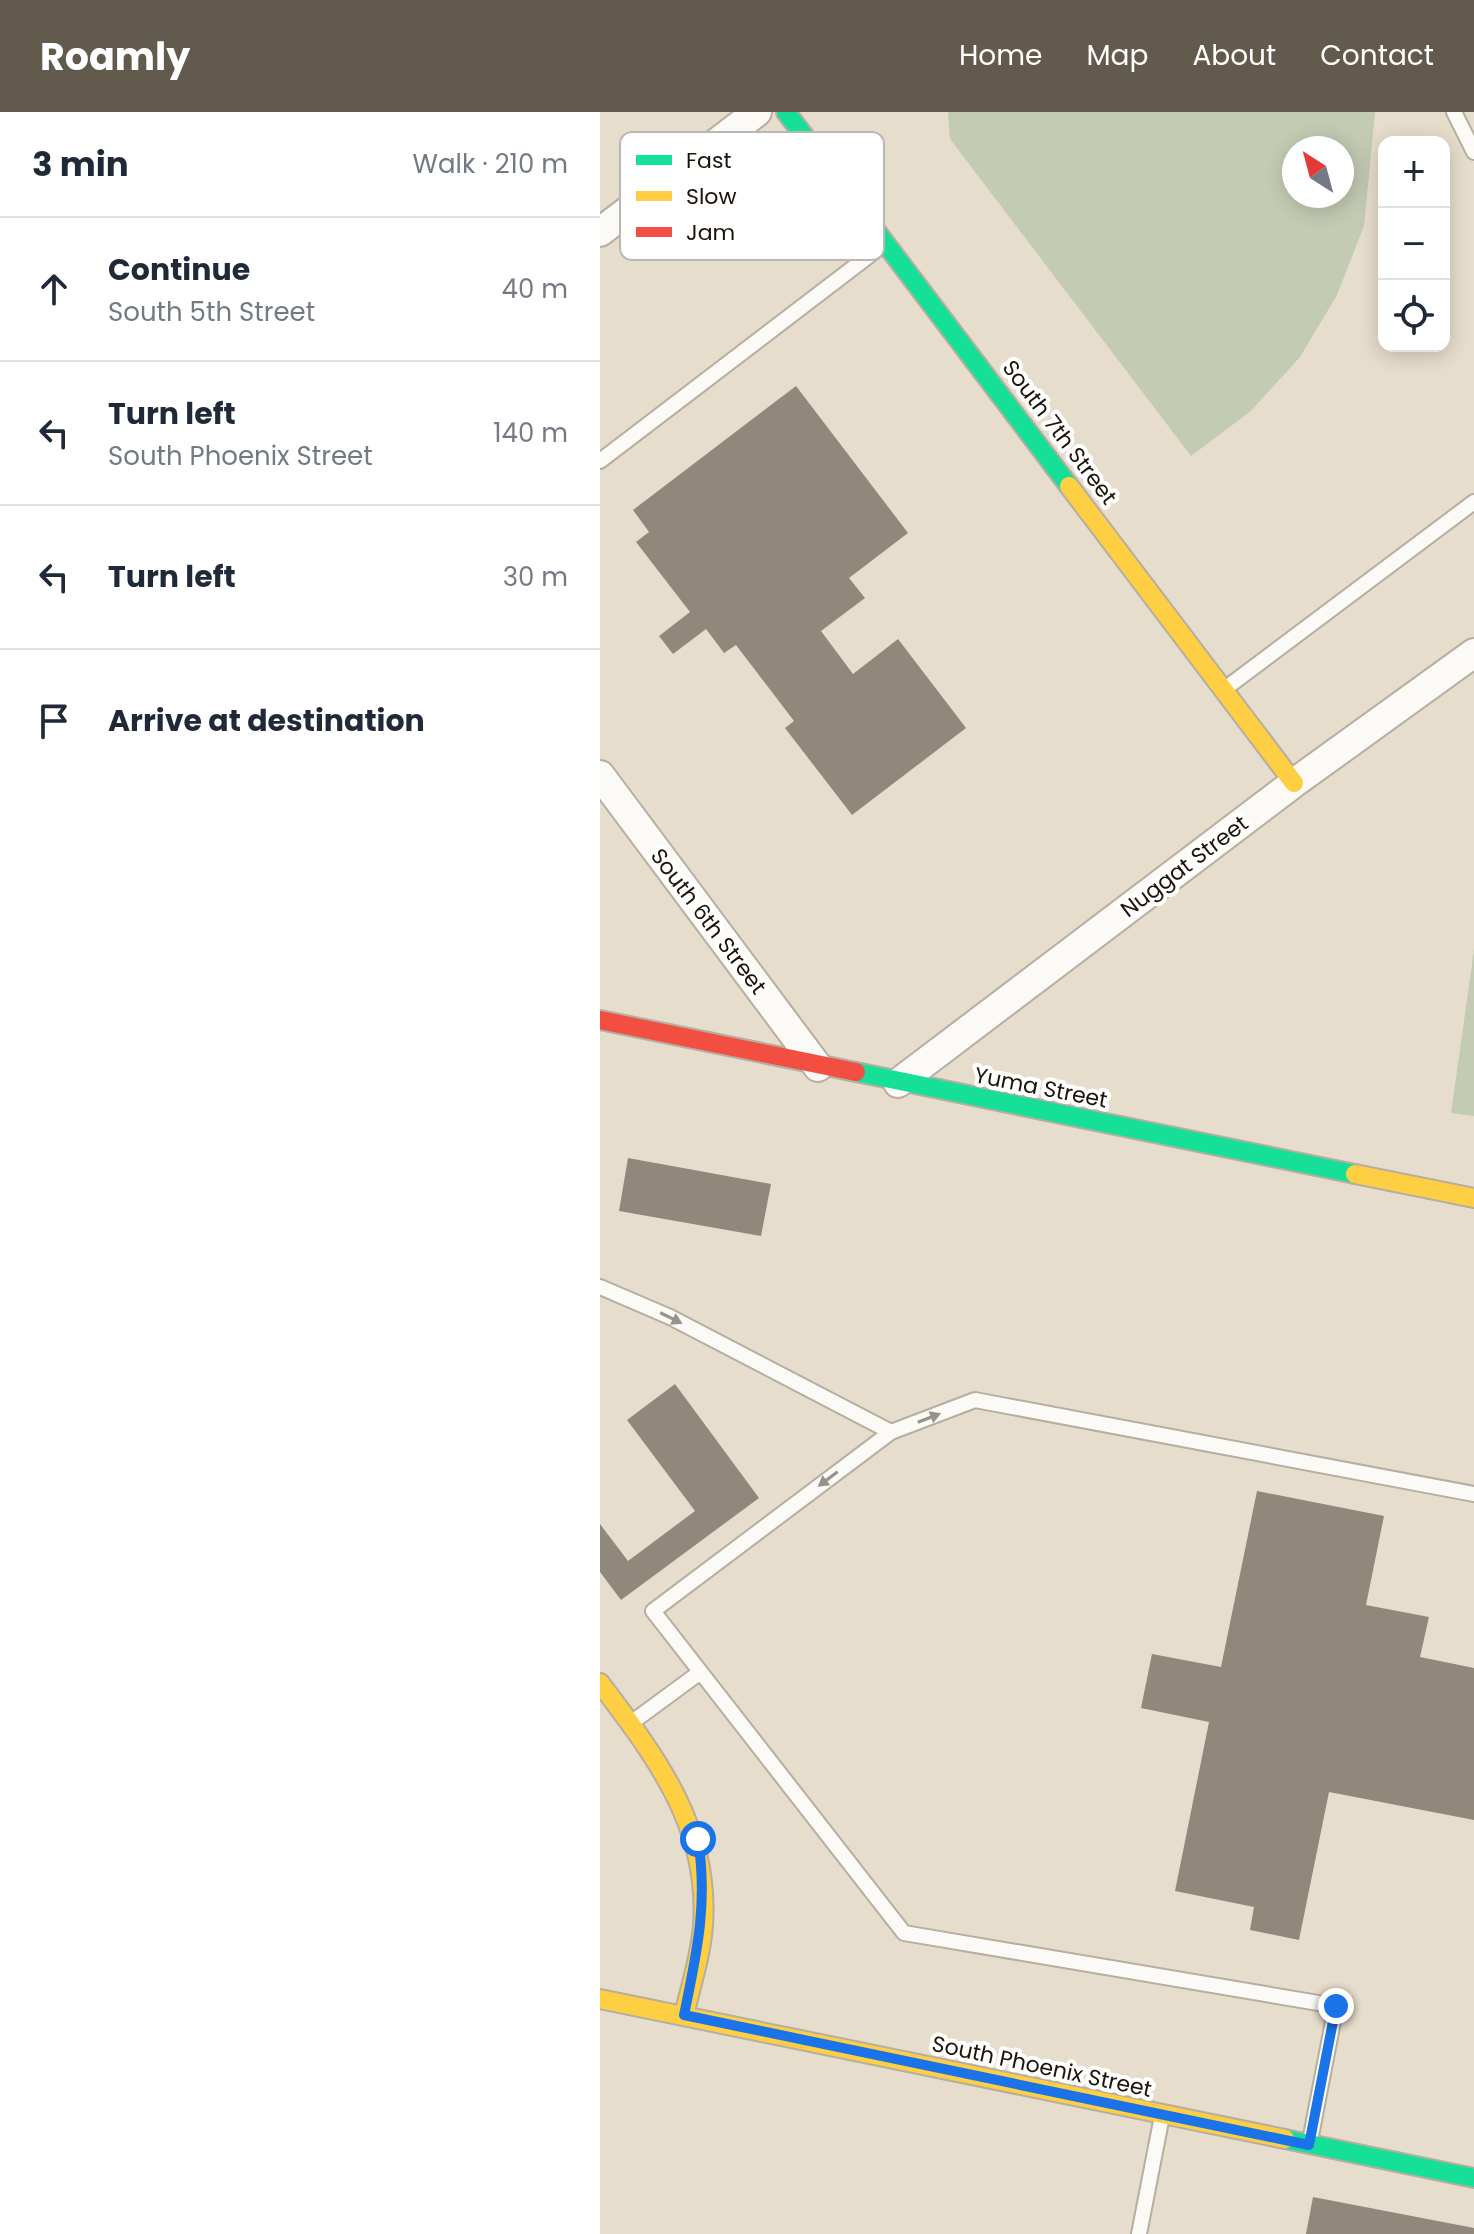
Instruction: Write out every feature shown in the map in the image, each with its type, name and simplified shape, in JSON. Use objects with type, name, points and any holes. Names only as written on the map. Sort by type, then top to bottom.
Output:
[{"type":"street","points":[[731,132],[757,112]]},
{"type":"street","name":"South 7th Street","points":[[786,112],[801,132]]},
{"type":"street","points":[[600,232],[620,217]]},
{"type":"street","name":"South 7th Street","points":[[884,240],[1294,783]]},
{"type":"street","name":"Nuggat Street","points":[[898,1083],[1294,783],[1474,653]]},
{"type":"street","name":"South 6th Street","points":[[600,775],[818,1067]]},
{"type":"street","name":"Yuma Street","points":[[600,1020],[818,1067],[1474,1198]]},
{"type":"street","points":[[600,1683],[682,1798],[698,1839],[704,1879],[703,1926],[684,2015]]},
{"type":"street","name":"South Phoenix Street","points":[[600,1999],[1474,2178]]},
{"type":"lane","points":[[1454,112],[1474,152]]},
{"type":"lane","points":[[600,461],[864,260]]},
{"type":"lane","points":[[1225,689],[1474,502]]},
{"type":"lane","points":[[600,1287],[670,1317],[891,1432]]},
{"type":"lane","points":[[1309,2145],[1336,2006],[904,1933],[653,1611],[891,1432],[975,1400],[1474,1494]]},
{"type":"lane","points":[[630,1724],[699,1673]]},
{"type":"lane","points":[[1139,2234],[1162,2116]]},
{"type":"green space","points":[[948,112],[1375,112],[1364,226],[1337,295],[1300,357],[1251,411],[1191,456],[950,139]]},
{"type":"green space","points":[[1474,950],[1474,1116],[1451,1113]]},
{"type":"building","points":[[796,386],[908,533],[849,578],[865,598],[821,631],[853,674],[898,639],[966,728],[852,815],[785,728],[794,721],[736,645],[724,653],[706,629],[673,654],[659,636],[690,612],[636,542],[649,532],[633,510]]},
{"type":"building","points":[[628,1158],[771,1184],[761,1236],[619,1211]]},
{"type":"building","points":[[675,1384],[759,1498],[621,1600],[600,1572],[600,1524],[628,1561],[695,1511],[627,1420]]},
{"type":"building","points":[[1257,1491],[1384,1516],[1366,1605],[1429,1617],[1420,1657],[1474,1668],[1474,1820],[1329,1792],[1299,1940],[1250,1930],[1254,1907],[1175,1891],[1209,1722],[1141,1708],[1152,1654],[1221,1667]]},
{"type":"building","points":[[1313,2197],[1474,2228],[1474,2234],[1306,2234]]},
{"type":"traffic: fast","points":[[786,112],[801,132]]},
{"type":"traffic: fast","points":[[884,242],[1069,486]]},
{"type":"traffic: fast","points":[[856,1072],[1355,1174]]},
{"type":"traffic: fast","points":[[1285,2139],[1474,2178]]},
{"type":"traffic: slow","points":[[1069,486],[1294,783]]},
{"type":"traffic: slow","points":[[1355,1174],[1474,1198]]},
{"type":"traffic: slow","points":[[600,1683],[659,1766],[675,1795],[698,1856],[703,1890],[703,1925],[684,2015]]},
{"type":"traffic: slow","points":[[600,1999],[1285,2139]]},
{"type":"traffic: jam","points":[[600,1020],[856,1072]]},
{"type":"route","points":[[698,1839],[704,1879],[703,1926],[684,2015],[1309,2145],[1336,2006]]}]
